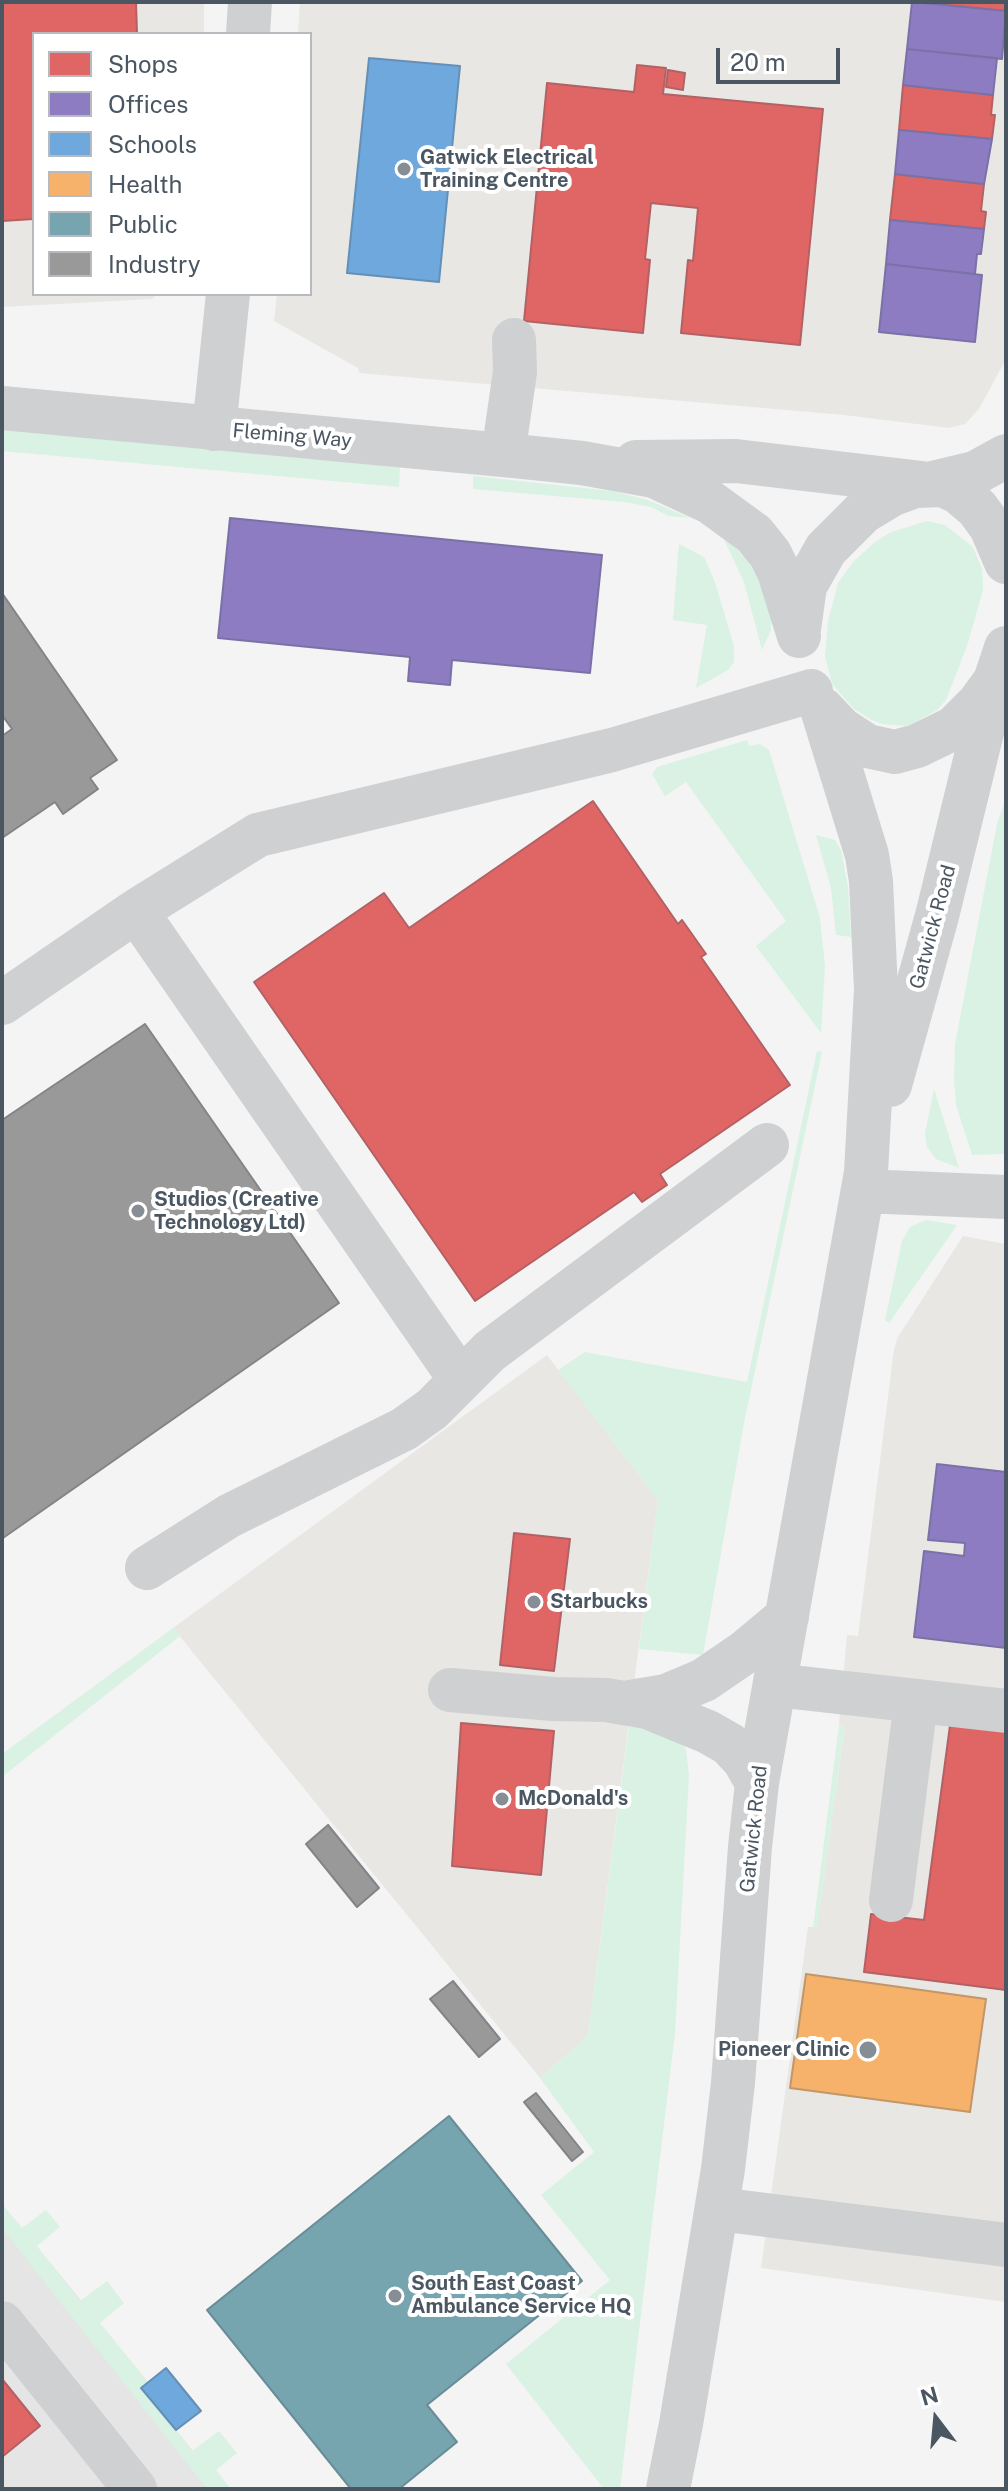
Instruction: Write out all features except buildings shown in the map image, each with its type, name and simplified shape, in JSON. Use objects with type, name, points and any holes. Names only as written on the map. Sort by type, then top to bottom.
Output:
[{"type":"street","points":[[248,32],[250,2]]},
{"type":"street","points":[[214,429],[228,296]]},
{"type":"street","points":[[503,455],[515,372],[514,340]]},
{"type":"street","name":"Fleming Way","points":[[2,408],[582,463],[664,480],[732,516],[754,534],[770,554],[783,582],[799,636]]},
{"type":"street","points":[[799,636],[799,613],[805,586],[826,549],[863,512],[893,494],[983,470],[1006,456]]},
{"type":"street","name":"Fleming Way","points":[[582,463],[727,460],[930,483]]},
{"type":"street","points":[[930,483],[952,488],[977,508],[991,527],[1006,562]]},
{"type":"street","name":"Gatwick Road","points":[[799,636],[805,674],[817,700],[867,855],[871,881],[876,990],[864,1182]]},
{"type":"street","points":[[2,1003],[136,911],[258,835],[817,700],[841,729],[867,746],[895,752],[927,743],[954,728],[983,699],[1002,672]]},
{"type":"street","name":"Gatwick Road","points":[[668,2489],[718,2209],[733,2083],[757,1783],[864,1182],[937,916],[986,710],[1002,672]]},
{"type":"street","points":[[136,911],[460,1379]]},
{"type":"street","points":[[147,1568],[229,1516],[404,1429],[432,1409],[490,1351],[767,1145]]},
{"type":"street","points":[[864,1182],[1006,1197]]},
{"type":"street","points":[[450,1690],[630,1702],[666,1696],[704,1680],[753,1646],[787,1617]]},
{"type":"street","points":[[775,1685],[1006,1711]]},
{"type":"street","points":[[891,1900],[916,1701]]},
{"type":"street","points":[[630,1702],[682,1720],[729,1744],[750,1768],[757,1783]]},
{"type":"street","points":[[718,2209],[1006,2245]]},
{"type":"street","points":[[2,2323],[135,2489]]},
{"type":"shaded area","points":[[2,2],[204,2],[204,32],[32,32],[32,296],[155,296],[152,299],[2,307]]},
{"type":"shaded area","points":[[300,2],[1006,2],[1006,359],[979,409],[965,424],[949,428],[844,415],[359,373],[358,368],[274,321],[277,296],[312,296],[312,32],[298,32]]},
{"type":"shaded area","points":[[963,1236],[1006,1244],[1006,2302],[761,2268],[808,1927],[817,1927],[845,1726],[839,1725],[847,1635],[858,1636],[894,1349],[898,1337]]},
{"type":"shaded area","points":[[547,1355],[658,1500],[588,2036],[540,2078],[173,1628]]},
{"type":"shaded area","points":[[2,2204],[148,2382],[142,2388],[193,2451],[231,2489],[2,2489]]},
{"type":"green space","points":[[2,430],[400,467],[399,487],[2,451]]},
{"type":"green space","points":[[473,476],[612,491],[648,500],[690,518],[668,516],[651,507],[625,502],[473,489]]},
{"type":"green space","points":[[927,521],[945,525],[973,547],[982,569],[983,590],[967,646],[946,700],[937,710],[912,724],[883,724],[854,709],[832,684],[825,656],[828,621],[838,583],[853,562],[891,532]]},
{"type":"green space","points":[[720,531],[747,560],[761,582],[771,618],[771,630],[762,650],[744,582]]},
{"type":"green space","points":[[679,544],[704,557],[715,582],[734,646],[734,662],[728,670],[696,688],[707,625],[673,620]]},
{"type":"green space","points":[[747,740],[749,746],[760,744],[769,750],[820,918],[825,966],[821,1033],[756,946],[786,921],[686,782],[665,796],[652,774],[657,767]]},
{"type":"green space","points":[[1006,798],[1006,1154],[972,1155],[956,1105],[955,1044],[997,824]]},
{"type":"green space","points":[[816,835],[835,840],[841,850],[848,887],[851,937],[836,935],[831,888]]},
{"type":"green space","points":[[817,1051],[822,1052],[744,1423],[703,1655],[639,1649],[658,1500],[558,1370],[585,1352],[747,1382]]},
{"type":"green space","points":[[934,1089],[959,1168],[936,1159],[927,1147],[925,1133]]},
{"type":"green space","points":[[926,1220],[957,1225],[889,1323],[885,1320],[902,1241],[910,1227]]},
{"type":"green space","points":[[173,1628],[180,1636],[2,1777],[2,1754]]},
{"type":"green space","points":[[839,1725],[845,1726],[817,1928],[813,1928]]},
{"type":"green space","points":[[629,1726],[659,1731],[681,1741],[686,1749],[689,1775],[675,2033],[620,2489],[604,2489],[506,2364],[610,2280],[541,2195],[594,2152],[540,2078],[588,2036]]},
{"type":"green space","points":[[2,2204],[22,2228],[46,2210],[60,2227],[37,2246],[80,2301],[107,2281],[124,2303],[100,2323],[148,2382],[142,2388],[192,2451],[219,2431],[237,2453],[216,2470],[231,2489],[207,2489],[2,2228]]},
{"type":"place","name":"Gatwick Electrical Training Centre","points":[[404,169]]},
{"type":"place","name":"Studios (Creative Technology Ltd)","points":[[138,1211]]},
{"type":"place","name":"Starbucks","points":[[534,1602]]},
{"type":"place","name":"McDonald's","points":[[502,1799]]},
{"type":"place","name":"Pioneer Clinic","points":[[868,2050]]},
{"type":"place","name":"South East Coast Ambulance Service HQ","points":[[395,2296]]}]
